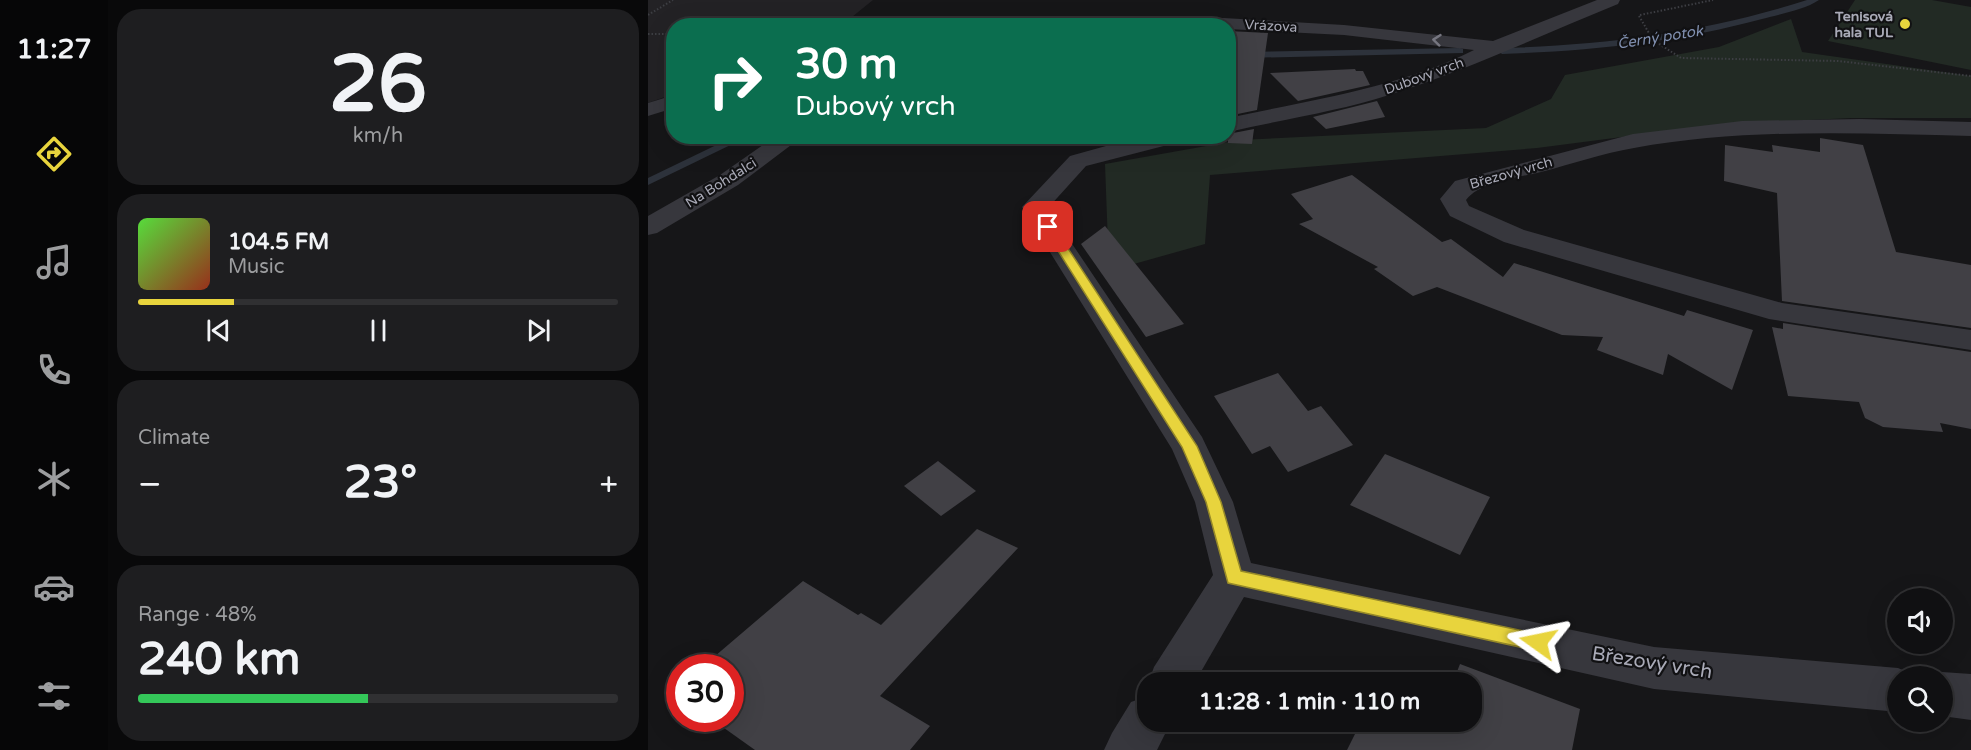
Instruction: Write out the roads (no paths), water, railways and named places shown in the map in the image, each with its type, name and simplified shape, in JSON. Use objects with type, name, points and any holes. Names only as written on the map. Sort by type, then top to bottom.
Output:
[{"type":"street","name":"Dubový vrch","points":[[1236,123],[1379,92],[1457,66],[1495,47],[1612,0]]},
{"type":"street","points":[[873,18],[886,6]]},
{"type":"street","name":"Vrázova","points":[[1236,24],[1344,30],[1495,47]]},
{"type":"street","points":[[648,110],[666,104]]},
{"type":"street","name":"Březový vrch","points":[[1971,129],[1859,126],[1742,128],[1633,141],[1464,186],[1453,199],[1459,211],[1514,236],[1780,312],[1971,340]]},
{"type":"street","name":"Na Bohdalci","points":[[648,227],[729,180],[781,144]]},
{"type":"street","points":[[1144,144],[1078,161],[1035,207],[1189,446],[1214,502],[1234,577],[1176,672]]},
{"type":"street","name":"Březový vrch","points":[[1234,577],[1654,668],[1887,689]]},
{"type":"street","points":[[1953,695],[1971,697]]},
{"type":"street","points":[[1129,750],[1140,732]]},
{"type":"waterway","name":"Černý potok","points":[[1502,51],[1583,47],[1660,38],[1737,23],[1815,0]]},
{"type":"waterway","name":"Černý potok","points":[[1244,55],[1460,51]]},
{"type":"waterway","name":"Černý potok","points":[[648,182],[727,144]]},
{"type":"place","name":"Tenisová hala TUL","points":[[1905,24]]}]
